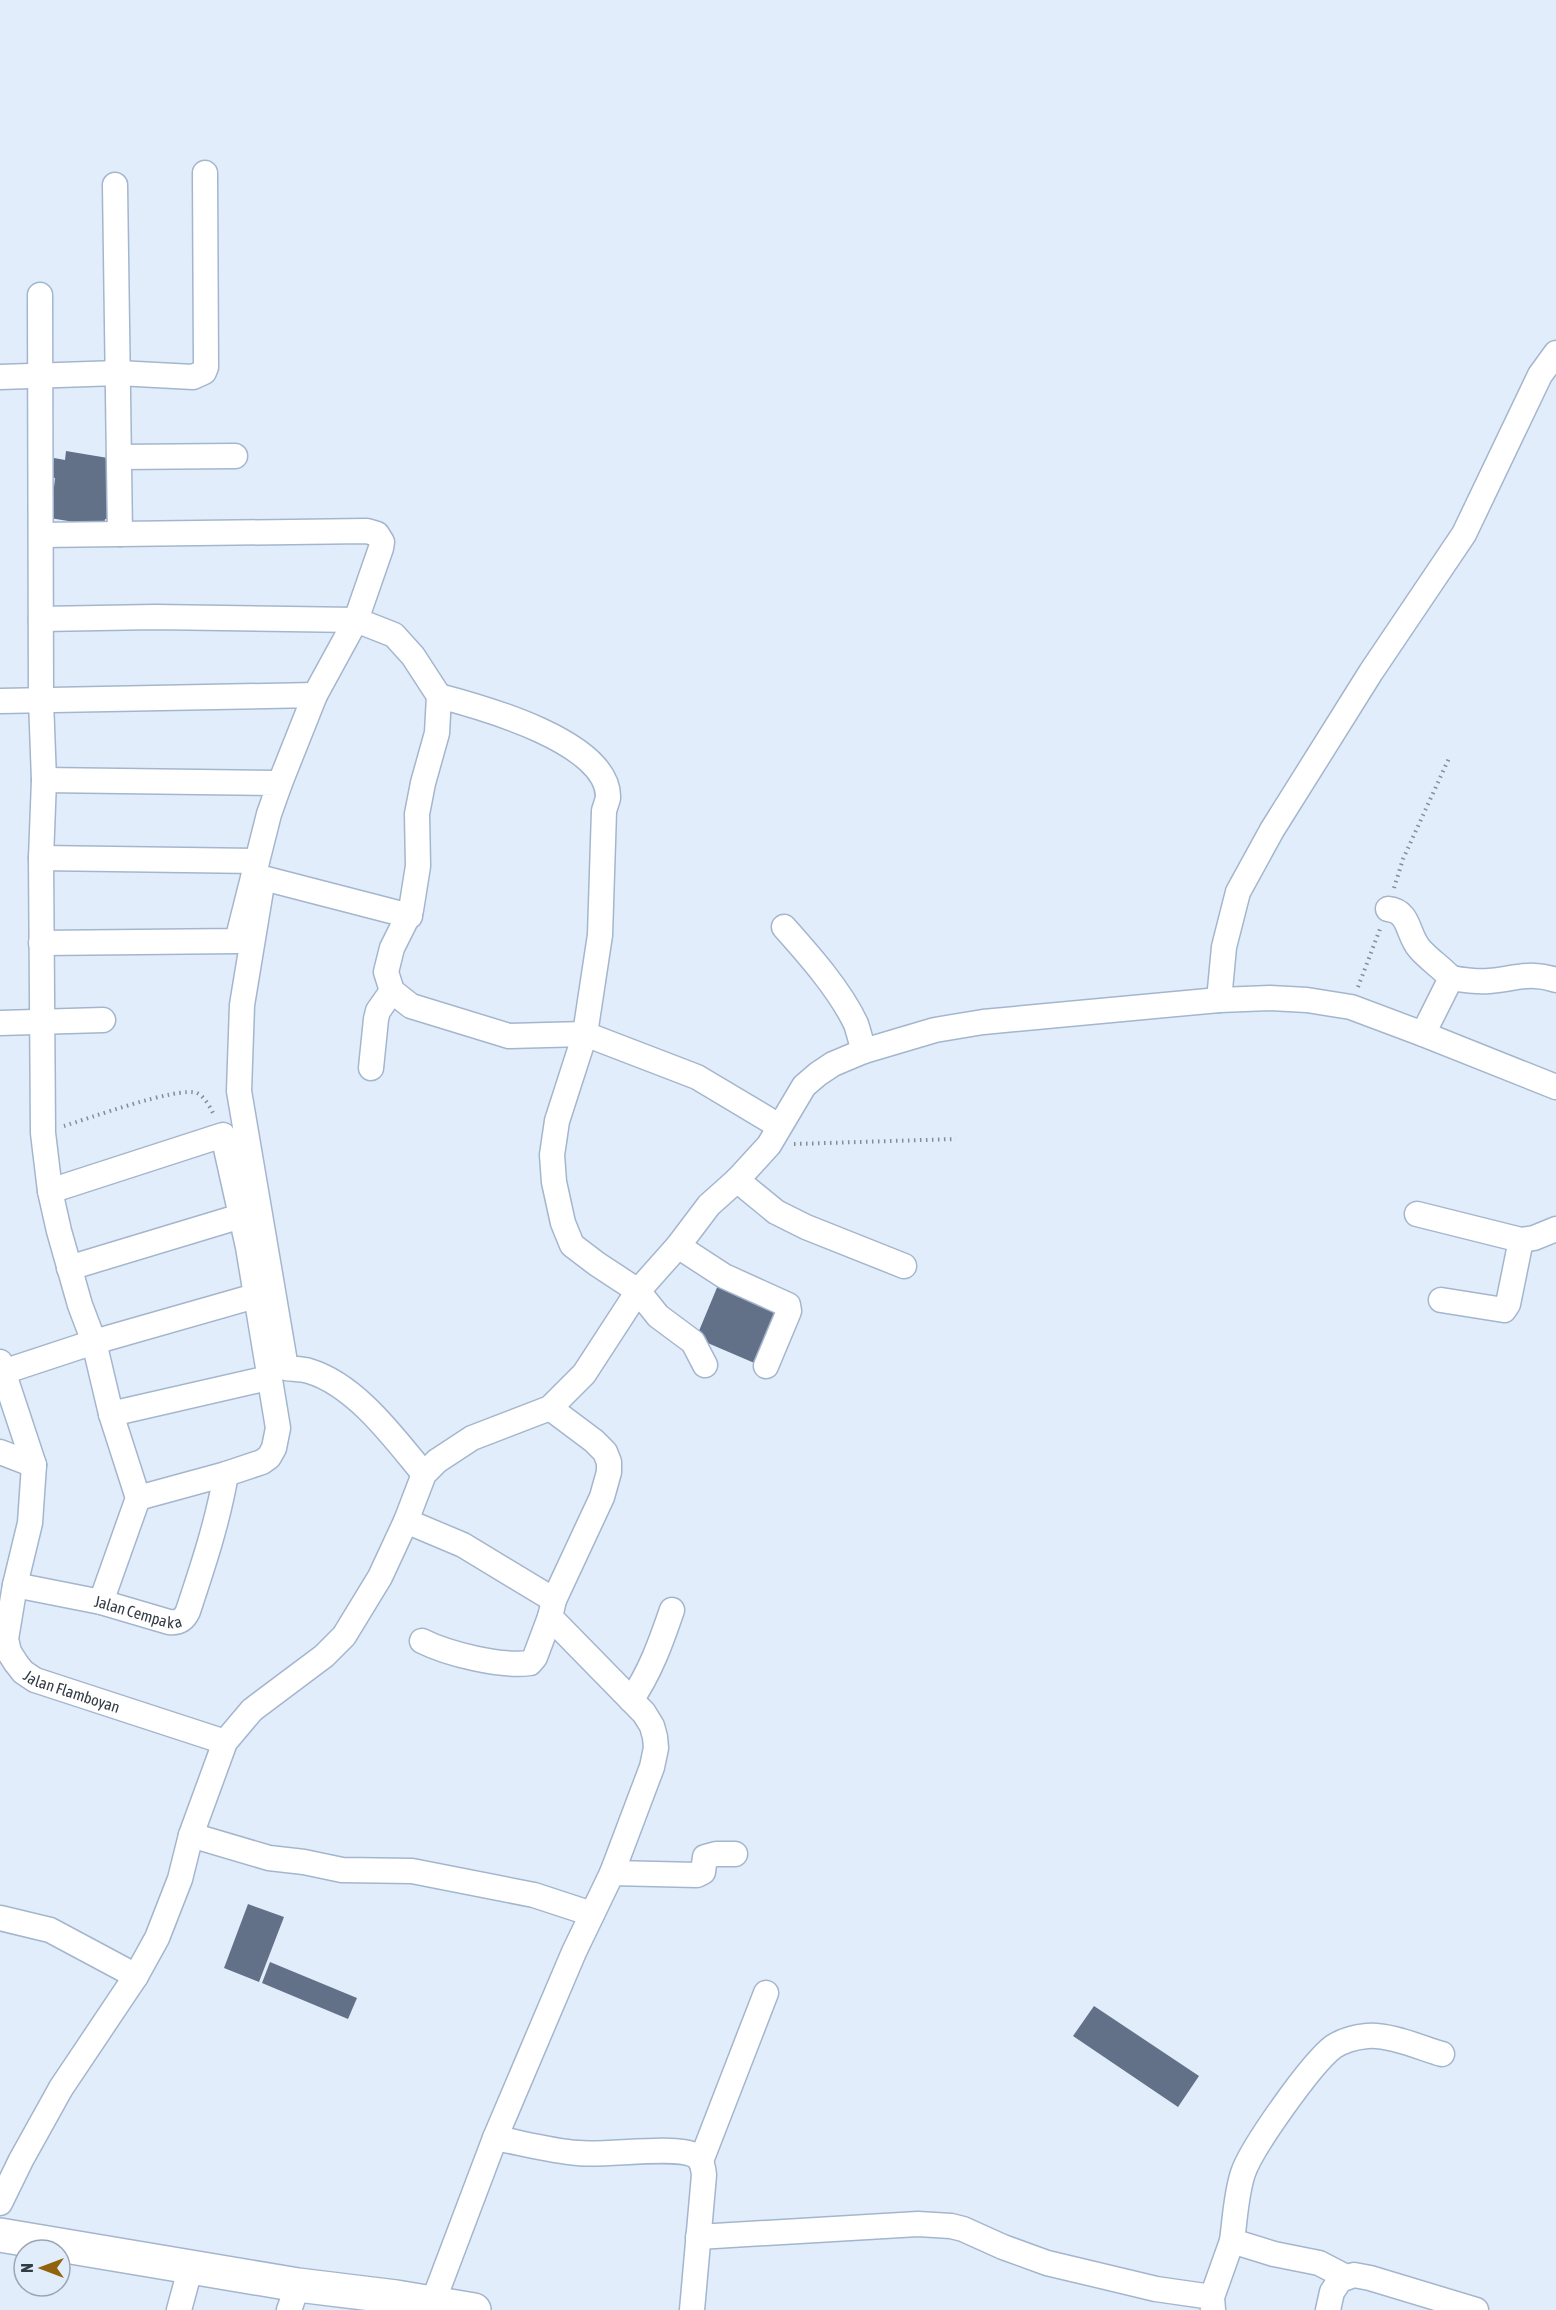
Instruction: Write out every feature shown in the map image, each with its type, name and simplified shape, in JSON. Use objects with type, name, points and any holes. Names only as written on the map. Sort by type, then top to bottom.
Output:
[{"type":"street","points":[[0,377],[40,374],[193,376],[204,372],[206,367],[205,173]]},
{"type":"street","points":[[115,185],[120,534]]},
{"type":"street","points":[[40,295],[41,700],[44,780],[41,858],[43,1133],[50,1191],[69,1268],[94,1342],[111,1414],[138,1498],[101,1602]]},
{"type":"street","points":[[1219,1000],[1224,947],[1238,892],[1272,830],[1365,682],[1464,534],[1540,375],[1556,353]]},
{"type":"street","points":[[119,457],[235,456]]},
{"type":"street","points":[[40,535],[373,532],[380,537],[381,548],[356,620],[315,695],[280,783],[269,814],[237,941],[41,943]]},
{"type":"street","points":[[41,619],[155,617],[356,620],[394,635],[413,656],[439,696],[437,733],[417,814],[418,866],[410,916],[393,948],[386,972],[392,991],[411,1006],[509,1036],[585,1034],[697,1077],[774,1135]]},
{"type":"street","points":[[0,701],[315,695]]},
{"type":"street","points":[[439,696],[499,713],[570,745],[592,764],[605,786],[608,798],[604,811],[600,935],[585,1034],[557,1121],[552,1155],[554,1182],[563,1223],[572,1245],[638,1291],[658,1316],[693,1342],[705,1365]]},
{"type":"street","points":[[44,780],[280,783]]},
{"type":"street","points":[[41,858],[257,861]]},
{"type":"street","points":[[410,916],[263,878],[242,1005],[239,1091],[286,1368],[309,1371],[350,1394],[387,1431],[424,1474]]},
{"type":"street","points":[[1388,909],[1396,909],[1401,913],[1419,947],[1451,978],[1487,982],[1515,976],[1535,975],[1556,980]]},
{"type":"street","points":[[784,927],[813,960],[839,998],[855,1023],[864,1051]]},
{"type":"street","points":[[1424,1034],[1451,978]]},
{"type":"street","points":[[371,1068],[378,1011],[392,991]]},
{"type":"street","points":[[0,2203],[61,2088],[136,1976],[157,1938],[180,1879],[191,1835],[225,1742],[260,1703],[324,1656],[344,1636],[380,1577],[406,1521],[424,1474],[437,1461],[472,1438],[550,1408],[584,1374],[638,1291],[678,1246],[709,1205],[737,1179],[774,1135],[804,1086],[833,1064],[864,1051],[935,1030],[983,1022],[1219,1000],[1270,998],[1307,1000],[1351,1007],[1556,1087]]},
{"type":"street","points":[[0,1023],[103,1020]]},
{"type":"street","points":[[50,1191],[223,1135],[248,1247],[278,1428],[274,1448],[269,1457],[262,1462],[138,1498]]},
{"type":"street","points":[[737,1179],[776,1212],[806,1227],[904,1266]]},
{"type":"street","points":[[1417,1214],[1521,1240],[1534,1238],[1556,1229]]},
{"type":"street","points":[[69,1268],[241,1216]]},
{"type":"street","points":[[1441,1300],[1504,1310],[1507,1308],[1521,1240]]},
{"type":"street","points":[[678,1246],[724,1276],[788,1305],[789,1311],[766,1366]]},
{"type":"street","points":[[2,1367],[255,1296]]},
{"type":"street","name":"Jalan Flamboyan","points":[[2,1367],[34,1465],[30,1524],[15,1585],[6,1638],[9,1652],[23,1672],[36,1680],[225,1742]]},
{"type":"street","points":[[111,1414],[268,1378]]},
{"type":"street","points":[[422,1641],[461,1655],[530,1663],[535,1657],[552,1609],[602,1497],[609,1472],[609,1462],[605,1452],[550,1408]]},
{"type":"street","points":[[0,1452],[34,1465]]},
{"type":"street","name":"Jalan Cempaka","points":[[15,1585],[101,1602],[169,1622],[185,1618],[214,1527],[226,1474]]},
{"type":"street","points":[[406,1521],[463,1545],[552,1609],[644,1713],[652,1726],[656,1748],[652,1767],[612,1873],[543,2023],[495,2138],[431,2307]]},
{"type":"street","points":[[631,1700],[643,1683],[672,1610]]},
{"type":"street","points":[[191,1835],[269,1858],[342,1870],[412,1871],[534,1895],[592,1914]]},
{"type":"street","points":[[612,1873],[697,1875],[703,1872],[705,1857],[716,1854],[735,1854]]},
{"type":"street","points":[[0,1918],[50,1930],[136,1976]]},
{"type":"street","points":[[701,2161],[766,1993]]},
{"type":"street","points":[[698,2237],[918,2224],[951,2226],[1047,2263],[1212,2303],[1232,2241],[1244,2171],[1259,2143],[1314,2066],[1326,2053],[1335,2046],[1350,2040],[1379,2036],[1442,2054]]},
{"type":"street","points":[[495,2138],[577,2153],[685,2152],[698,2157],[704,2175],[692,2310]]},
{"type":"street","points":[[0,2235],[191,2266],[293,2297],[328,2287],[431,2307],[474,2310]]},
{"type":"street","points":[[1232,2241],[1274,2254],[1319,2263],[1346,2277]]},
{"type":"street","points":[[179,2310],[191,2266]]},
{"type":"street","points":[[1328,2310],[1332,2292],[1340,2280],[1354,2275],[1476,2310]]},
{"type":"path","points":[[1351,1007],[1388,909],[1403,859],[1450,756]]},
{"type":"path","points":[[43,1133],[128,1106],[176,1093],[193,1092],[204,1099],[223,1135]]},
{"type":"path","points":[[774,1135],[956,1139]]},
{"type":"building","points":[[66,451],[108,458],[107,464],[119,466],[111,520],[105,519],[104,527],[50,518],[50,487],[54,487],[55,478],[51,477],[54,458],[65,460]]},
{"type":"building","points":[[721,1278],[784,1305],[759,1365],[696,1338]]},
{"type":"building","points":[[248,1904],[284,1917],[259,1982],[224,1968]]},
{"type":"building","points":[[270,1962],[357,1998],[348,2019],[262,1983]]},
{"type":"building","points":[[1094,2006],[1199,2076],[1178,2107],[1073,2036]]}]
